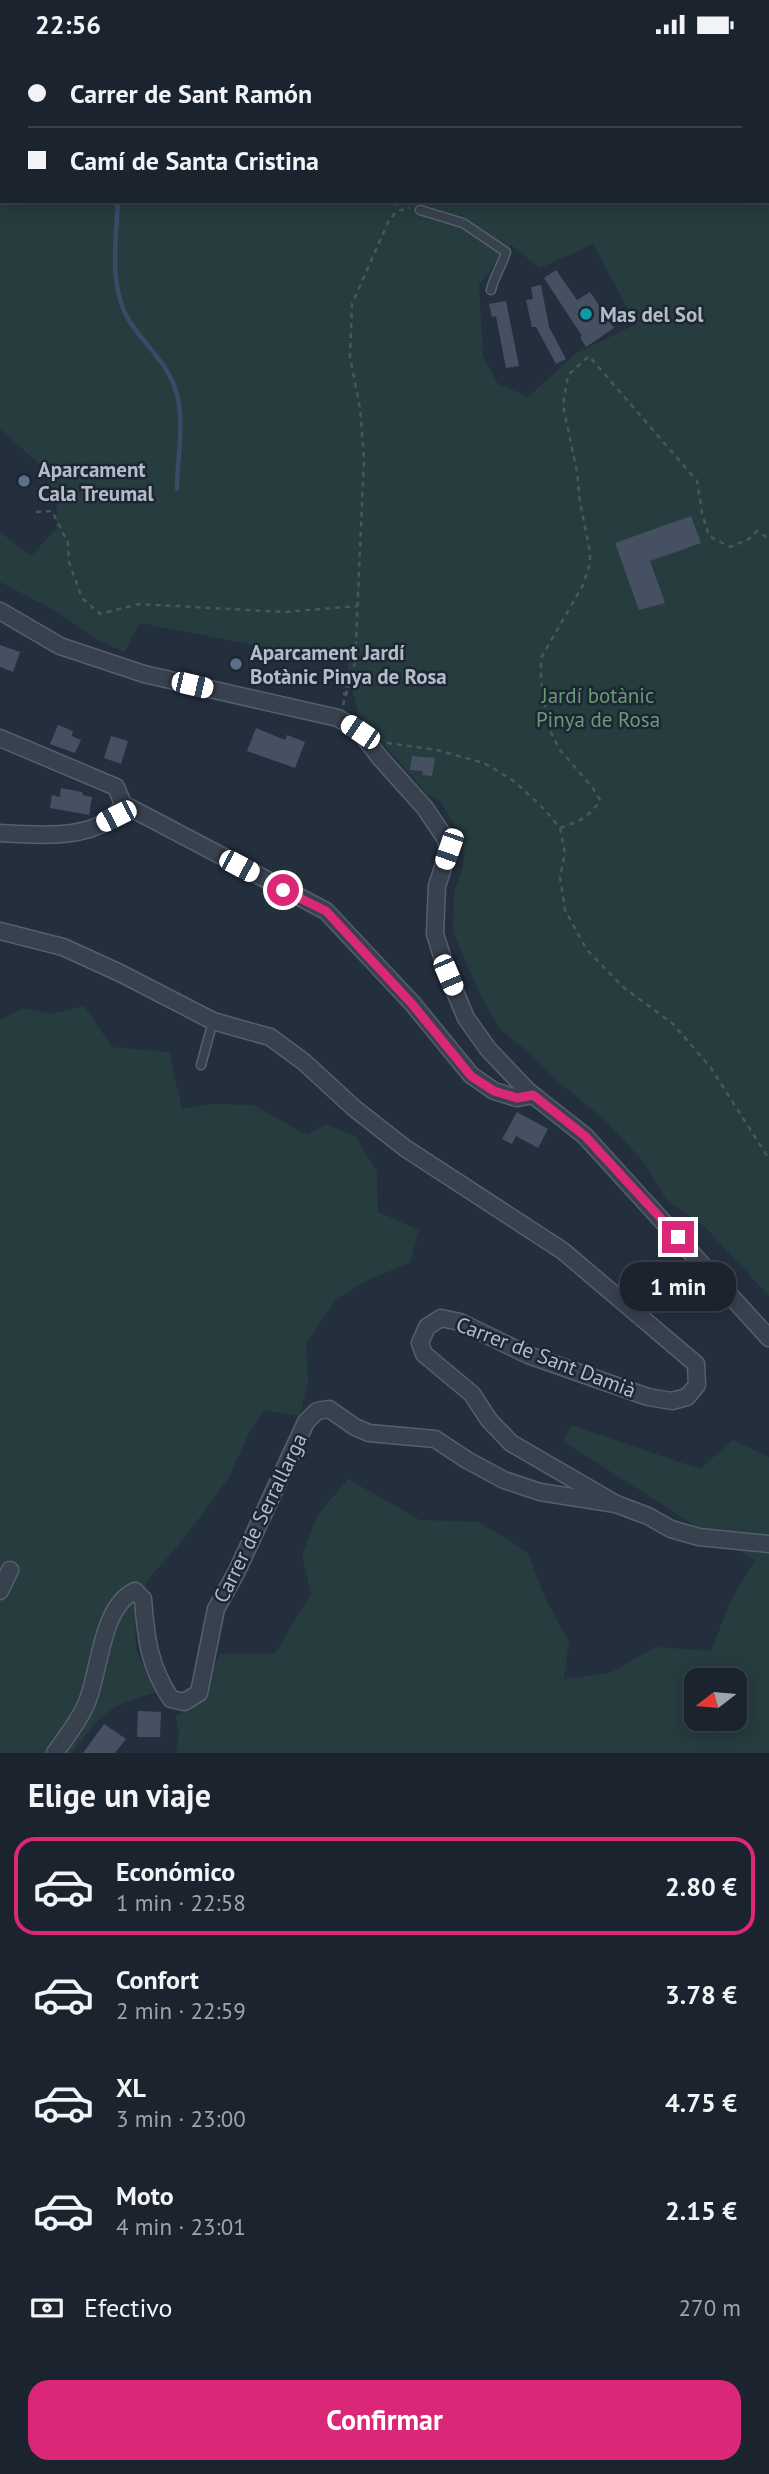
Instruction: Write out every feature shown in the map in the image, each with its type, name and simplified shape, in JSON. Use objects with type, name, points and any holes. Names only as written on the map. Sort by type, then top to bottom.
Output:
[{"type":"street","points":[[0,611],[60,646],[144,674],[338,718],[360,732],[425,808],[445,838],[449,849],[437,886],[435,934],[466,1018],[488,1049],[533,1095],[585,1136],[769,1338]]},
{"type":"street","points":[[0,738],[116,787],[123,804],[326,911],[412,1004],[471,1076],[494,1091],[517,1098],[533,1095]]},
{"type":"street","points":[[0,833],[75,833],[116,816],[123,804]]},
{"type":"street","points":[[0,931],[63,947],[213,1021]]},
{"type":"street","name":"Carrer de Sant Damià","points":[[213,1021],[270,1037],[405,1147],[563,1251],[696,1364],[697,1385],[687,1397],[672,1401],[648,1397],[528,1355],[460,1322],[441,1318],[427,1327],[420,1343],[424,1354],[472,1394],[489,1420],[511,1443],[616,1504]]},
{"type":"street","name":"Carrer de Serrallarga","points":[[55,1753],[87,1703],[110,1620],[126,1595],[135,1591],[143,1599],[146,1640],[159,1680],[171,1699],[184,1702],[199,1693],[216,1609],[237,1571],[306,1422],[317,1411],[330,1409],[355,1427],[369,1433],[435,1439],[504,1480],[540,1492],[616,1504],[648,1515],[671,1529],[699,1537],[769,1544]]},
{"type":"street","points":[[0,1591],[10,1570]]},
{"type":"lane","points":[[420,209],[463,223],[506,252],[503,263],[494,276],[491,290]]},
{"type":"lane","points":[[201,1065],[213,1021]]},
{"type":"path","points":[[397,203],[397,211]]},
{"type":"path","points":[[338,718],[350,687],[355,663],[364,459],[360,408],[350,357],[352,304],[388,220],[397,211],[420,209]]},
{"type":"path","points":[[560,828],[581,821],[594,811],[600,800],[560,750],[549,729],[541,681],[541,658],[583,585],[590,564],[577,472],[563,405],[568,375],[589,356],[642,416],[697,481],[709,536],[730,547],[749,539],[757,531],[769,539]]},
{"type":"path","points":[[36,512],[52,511],[68,543],[69,562],[82,598],[100,614],[139,604],[284,612],[358,605]]},
{"type":"path","points":[[366,740],[437,750],[484,762],[514,782],[560,828],[565,853],[561,877],[565,910],[587,950],[623,987],[673,1024],[711,1068],[769,1159]]},
{"type":"green space","name":"Jardí botànic Pinya de Rosa","points":[[0,203],[769,203],[769,1296],[705,1227],[667,1201],[643,1161],[605,1120],[500,1029],[481,997],[453,932],[454,893],[464,863],[462,837],[440,801],[428,795],[358,715],[347,663],[140,623],[124,652],[94,638],[56,611],[0,582],[0,532],[31,556],[56,529],[57,498],[39,464],[0,429]],"holes":[[[593,244],[636,324],[575,354],[528,397],[498,384],[483,356],[479,284],[511,245],[540,268]]]},
{"type":"green space","points":[[84,1006],[112,1047],[169,1052],[182,1109],[212,1104],[254,1105],[307,1135],[326,1124],[355,1136],[377,1172],[378,1212],[419,1230],[410,1263],[368,1280],[336,1299],[306,1344],[308,1380],[300,1416],[264,1410],[248,1435],[228,1479],[186,1536],[147,1581],[135,1615],[136,1649],[156,1693],[126,1702],[107,1713],[72,1753],[0,1753],[0,1020],[23,1008],[51,1014]]},
{"type":"green space","points":[[571,1425],[700,1469],[733,1440],[769,1457],[769,1753],[176,1753],[179,1734],[176,1717],[195,1704],[220,1654],[275,1653],[311,1594],[302,1556],[317,1516],[348,1479],[420,1520],[479,1522],[528,1553],[544,1596],[569,1642],[564,1679],[609,1673],[656,1647],[711,1651],[730,1602],[755,1560],[697,1527],[563,1441]]},
{"type":"building","name":"Mas del Sol","points":[[556,270],[577,300],[590,292],[614,328],[586,347],[580,337],[582,336],[544,278]]},
{"type":"building","points":[[541,285],[549,327],[566,359],[556,364],[536,327],[532,327],[526,300],[533,299],[531,287]]},
{"type":"building","points":[[506,301],[519,366],[506,368],[496,316],[492,317],[489,304]]},
{"type":"building","points":[[691,516],[701,543],[650,561],[665,603],[639,610],[615,543]]},
{"type":"building","points":[[0,645],[20,652],[13,672],[0,667]]},
{"type":"building","points":[[58,725],[73,731],[72,736],[81,740],[75,753],[50,744]]},
{"type":"building","points":[[256,728],[285,740],[287,735],[305,742],[295,768],[247,751]]},
{"type":"building","points":[[111,736],[128,741],[121,764],[104,758]]},
{"type":"building","points":[[412,756],[435,758],[432,776],[422,775],[423,771],[410,770]]},
{"type":"building","points":[[61,788],[92,797],[89,815],[50,808],[52,795],[60,797]]},
{"type":"building","points":[[517,1112],[548,1129],[538,1148],[516,1136],[512,1144],[502,1139]]},
{"type":"building","points":[[138,1711],[161,1712],[160,1737],[137,1737]]},
{"type":"building","points":[[104,1724],[126,1739],[115,1753],[83,1753]]},
{"type":"waterway","points":[[118,203],[115,263],[123,309],[167,370],[178,400],[180,425],[177,489]]},
{"type":"place","name":"Mas del Sol","points":[[586,314]]},
{"type":"place","name":"Aparcament Cala Treumal","points":[[24,481]]},
{"type":"place","name":"Aparcament Jardí Botànic Pinya de Rosa","points":[[236,664]]},
{"type":"route","points":[[283,890],[326,911],[412,1004],[471,1076],[494,1091],[517,1098],[533,1095],[585,1136],[678,1237]]}]
